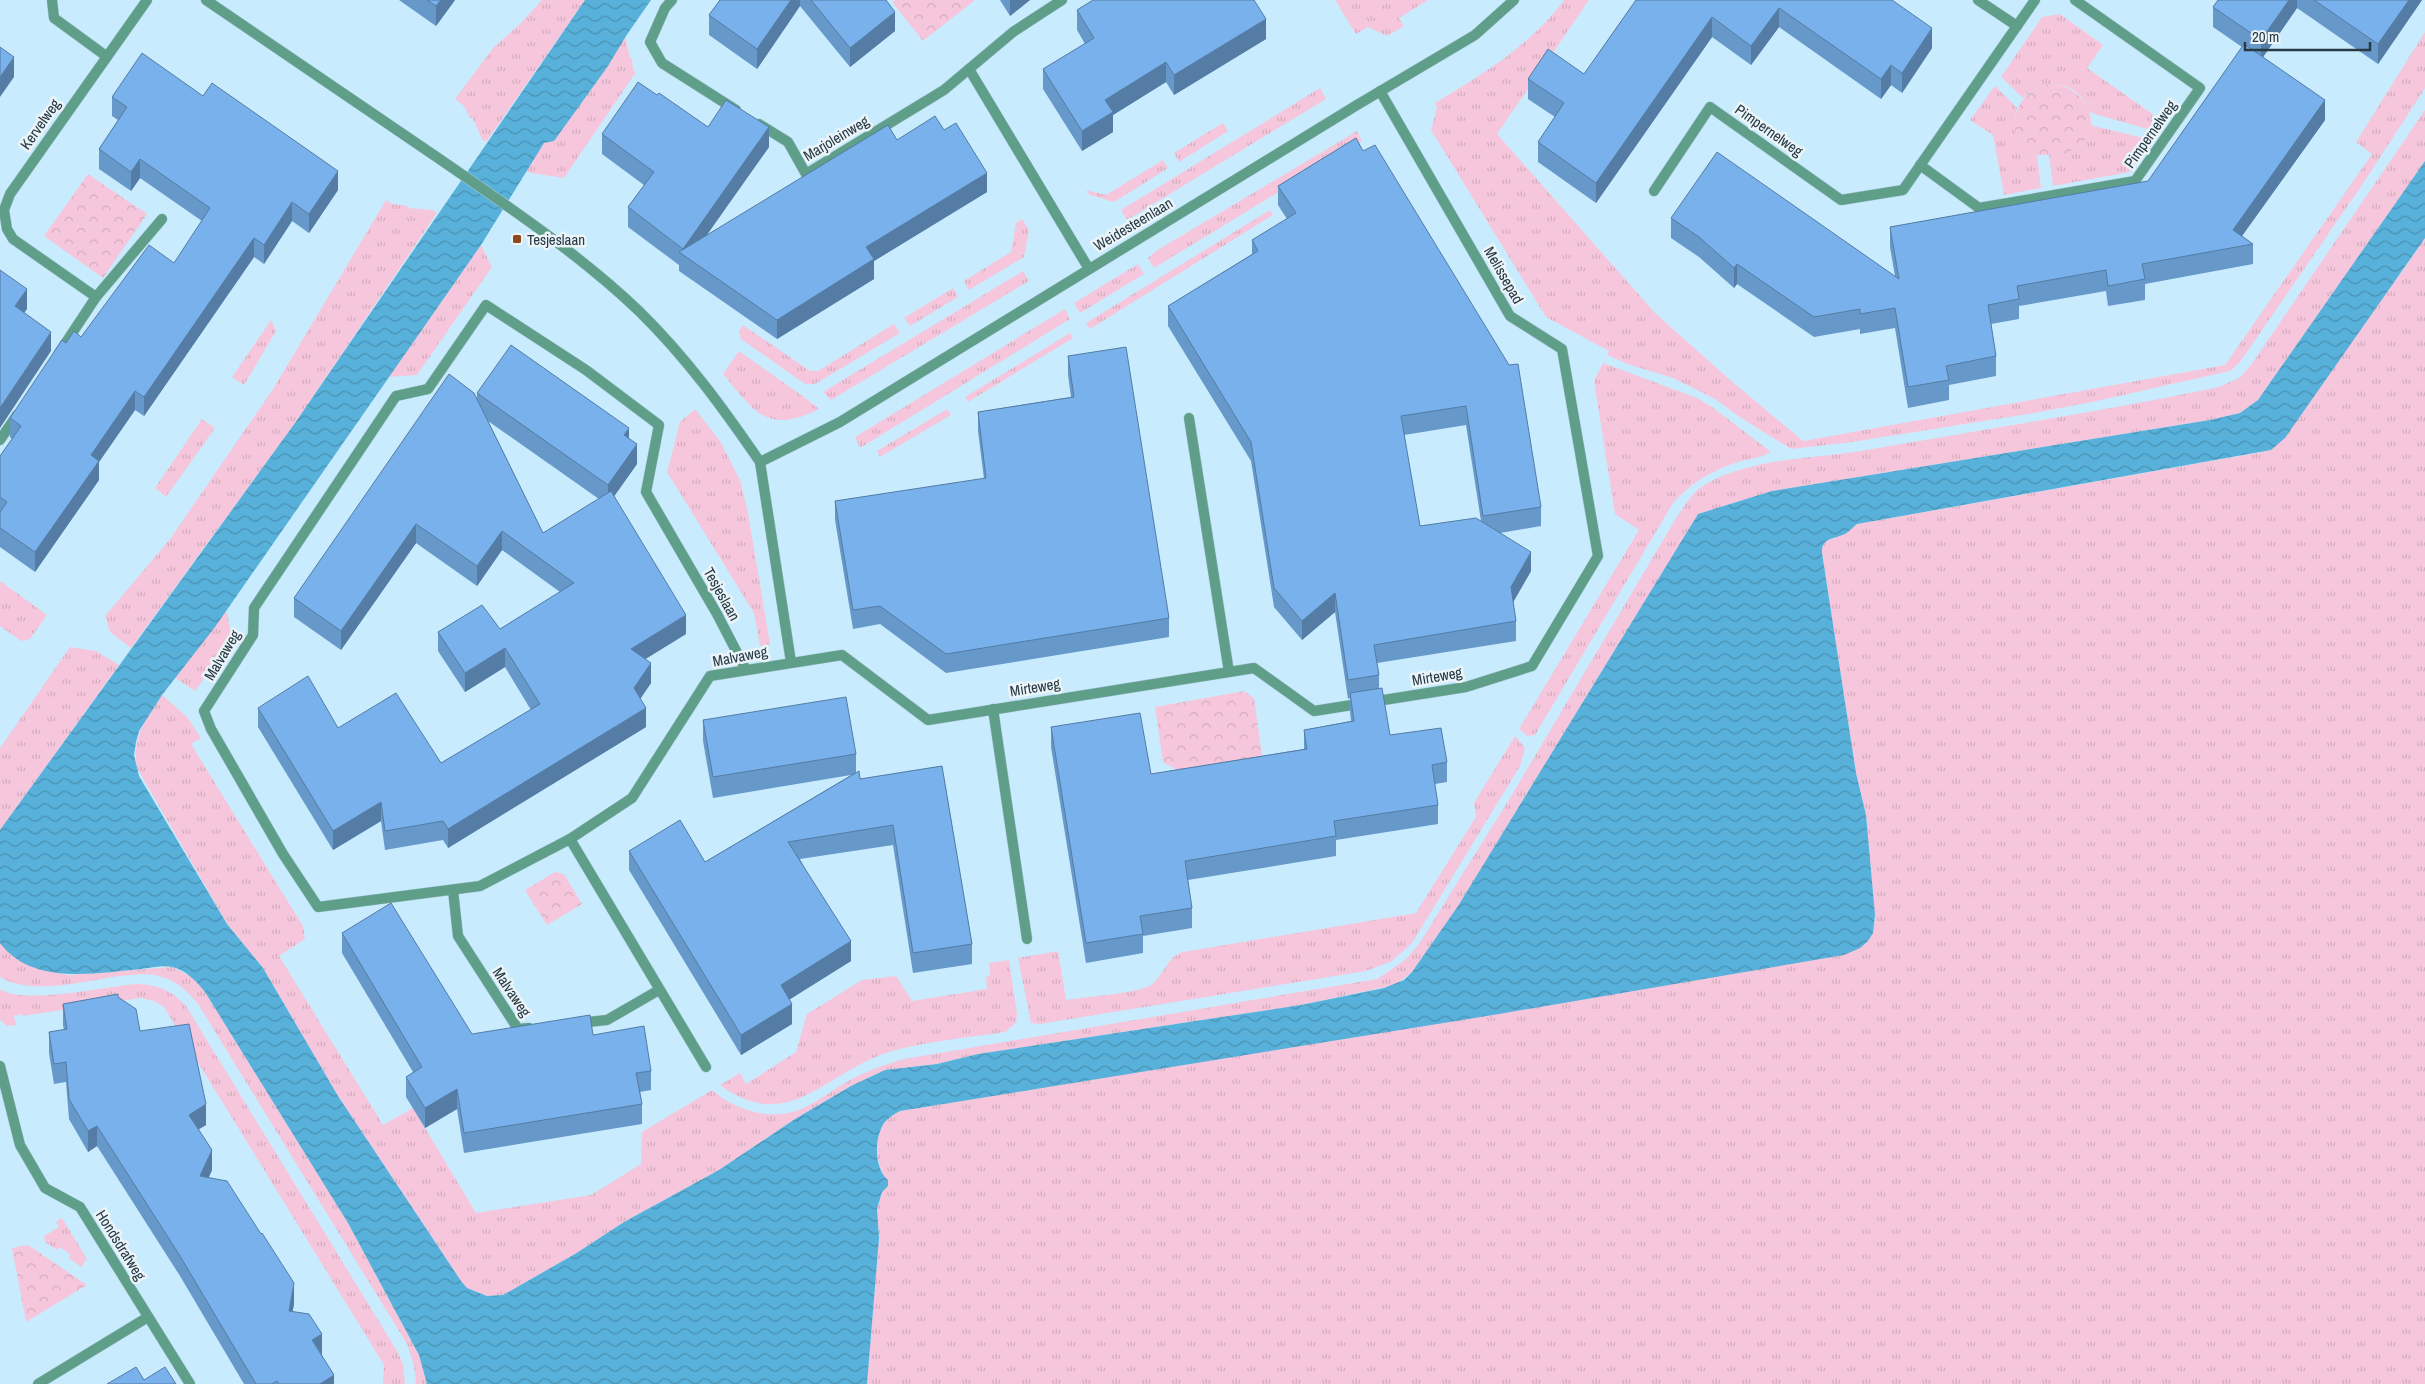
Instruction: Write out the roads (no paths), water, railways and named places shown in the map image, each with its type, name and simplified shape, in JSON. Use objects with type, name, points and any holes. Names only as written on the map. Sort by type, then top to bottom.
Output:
[{"type":"street","points":[[52,0],[54,18],[106,56]]},
{"type":"street","name":"Kervelweg","points":[[96,297],[14,240],[7,229],[4,210],[10,194],[147,0]]},
{"type":"street","points":[[206,0],[534,225],[592,270],[639,312],[693,368],[760,462]]},
{"type":"street","name":"Marjoleinweg","points":[[672,0],[665,8],[650,42],[662,63],[788,142],[806,174],[944,90],[1013,32],[1062,0]]},
{"type":"street","name":"Weidesteenlaan","points":[[760,462],[829,428],[1380,91],[1475,35],[1514,0]]},
{"type":"street","points":[[1978,0],[2016,26]]},
{"type":"street","name":"Pimpernelweg","points":[[1654,191],[1710,107],[1842,200],[1903,190],[2035,0]]},
{"type":"street","name":"Pimpernelweg","points":[[1920,165],[1979,208],[2135,181],[2200,88],[2075,0]]},
{"type":"street","points":[[970,69],[1089,269]]},
{"type":"street","name":"Melissepad","points":[[1380,91],[1510,316],[1562,349],[1598,556]]},
{"type":"street","points":[[53,361],[96,297],[162,218]]},
{"type":"street","name":"Malvaweg","points":[[486,304],[428,389],[396,396],[254,608],[253,635],[204,711],[211,729],[274,837],[318,907],[480,886],[570,839],[632,798],[710,676],[745,668],[791,662],[760,462]]},
{"type":"street","name":"Tesjeslaan","points":[[486,304],[586,370],[659,425],[646,492],[718,614],[745,668]]},
{"type":"street","points":[[0,440],[21,409]]},
{"type":"street","points":[[1189,418],[1229,672]]},
{"type":"street","name":"Mirteweg","points":[[791,662],[842,655],[928,720],[1254,668],[1314,711],[1466,687],[1532,666],[1598,556]]},
{"type":"street","name":"Mirteweg","points":[[993,709],[1028,939]]},
{"type":"street","points":[[570,839],[706,1067]]},
{"type":"street","name":"Malvaweg","points":[[453,890],[458,936],[518,1029],[537,1027]]},
{"type":"street","points":[[567,1024],[607,1020],[659,990]]},
{"type":"street","name":"Hondsdrafweg","points":[[0,1066],[20,1145],[45,1188],[80,1207],[190,1384]]},
{"type":"street","points":[[38,1384],[148,1317]]},
{"type":"water","points":[[585,0],[651,0],[608,66],[554,141],[544,143],[481,245],[215,627],[162,695],[139,731],[134,755],[139,776],[227,924],[263,968],[338,1096],[461,1281],[467,1288],[487,1296],[503,1295],[575,1254],[624,1222],[719,1170],[795,1119],[851,1086],[885,1070],[937,1064],[978,1054],[1301,1005],[1384,988],[1404,980],[1412,972],[1458,906],[1698,514],[1772,491],[2210,420],[2240,413],[2258,400],[2425,161],[2425,238],[2285,438],[2271,450],[1857,524],[1845,534],[1824,544],[1822,553],[1856,773],[1866,815],[1875,915],[1873,933],[1860,948],[1844,955],[1493,1015],[900,1111],[884,1123],[877,1144],[878,1161],[883,1175],[888,1180],[888,1186],[882,1192],[877,1209],[879,1238],[867,1384],[427,1384],[419,1355],[348,1223],[205,992],[198,984],[182,971],[169,966],[85,974],[47,971],[29,966],[13,957],[0,943],[0,830],[295,423]]},
{"type":"place","name":"Tesjeslaan","points":[[517,239]]}]
